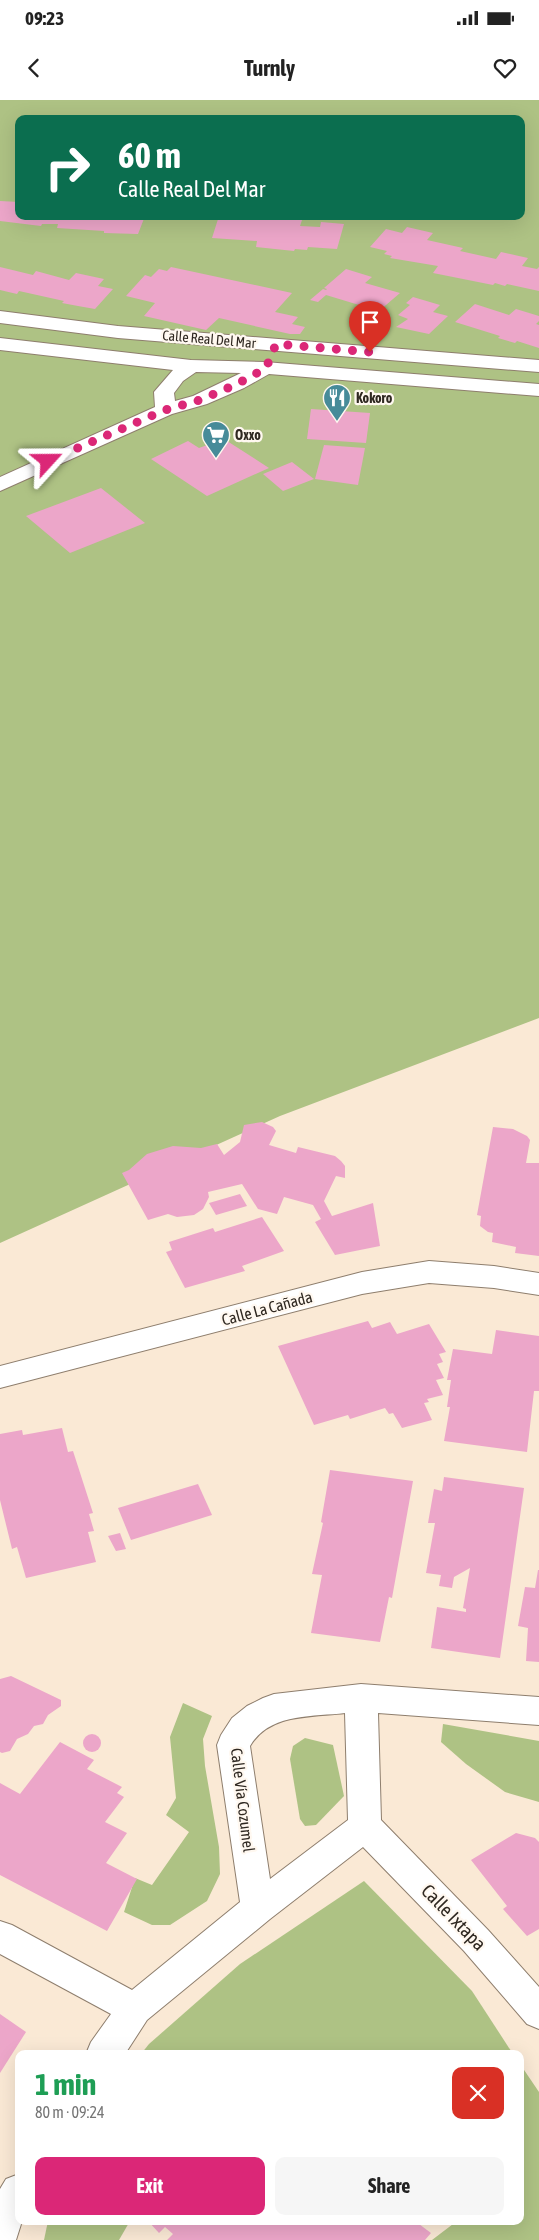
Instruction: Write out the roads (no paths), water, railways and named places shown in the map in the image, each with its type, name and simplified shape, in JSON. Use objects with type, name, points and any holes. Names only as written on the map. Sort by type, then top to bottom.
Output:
[{"type":"street","name":"Calle Real Del Mar","points":[[0,317],[118,332],[539,366]]},
{"type":"street","points":[[109,357],[118,332]]},
{"type":"street","name":"Calle Real Del Mar","points":[[0,344],[191,366],[266,368],[539,390]]},
{"type":"street","points":[[0,485],[31,469],[165,410],[200,400],[237,384],[266,368],[276,344]]},
{"type":"street","points":[[165,410],[164,392],[176,377],[191,366]]},
{"type":"street","name":"Calle La Cañada","points":[[0,1378],[372,1282],[429,1272],[494,1277],[539,1284]]},
{"type":"street","points":[[107,2050],[135,2009],[258,1908],[364,1826],[361,1698]]},
{"type":"street","name":"Calle Vía Cozumel","points":[[258,1908],[233,1745],[243,1728],[258,1716],[274,1708],[361,1698],[539,1711]]},
{"type":"street","name":"Calle Ixtapa","points":[[364,1826],[449,1911],[512,1979],[539,2013]]},
{"type":"street","points":[[0,1936],[135,2009]]},
{"type":"street","points":[[0,2234],[6,2213],[15,2198]]},
{"type":"place","name":"Kokoro","points":[[337,422]]},
{"type":"place","name":"Oxxo","points":[[216,459]]}]
